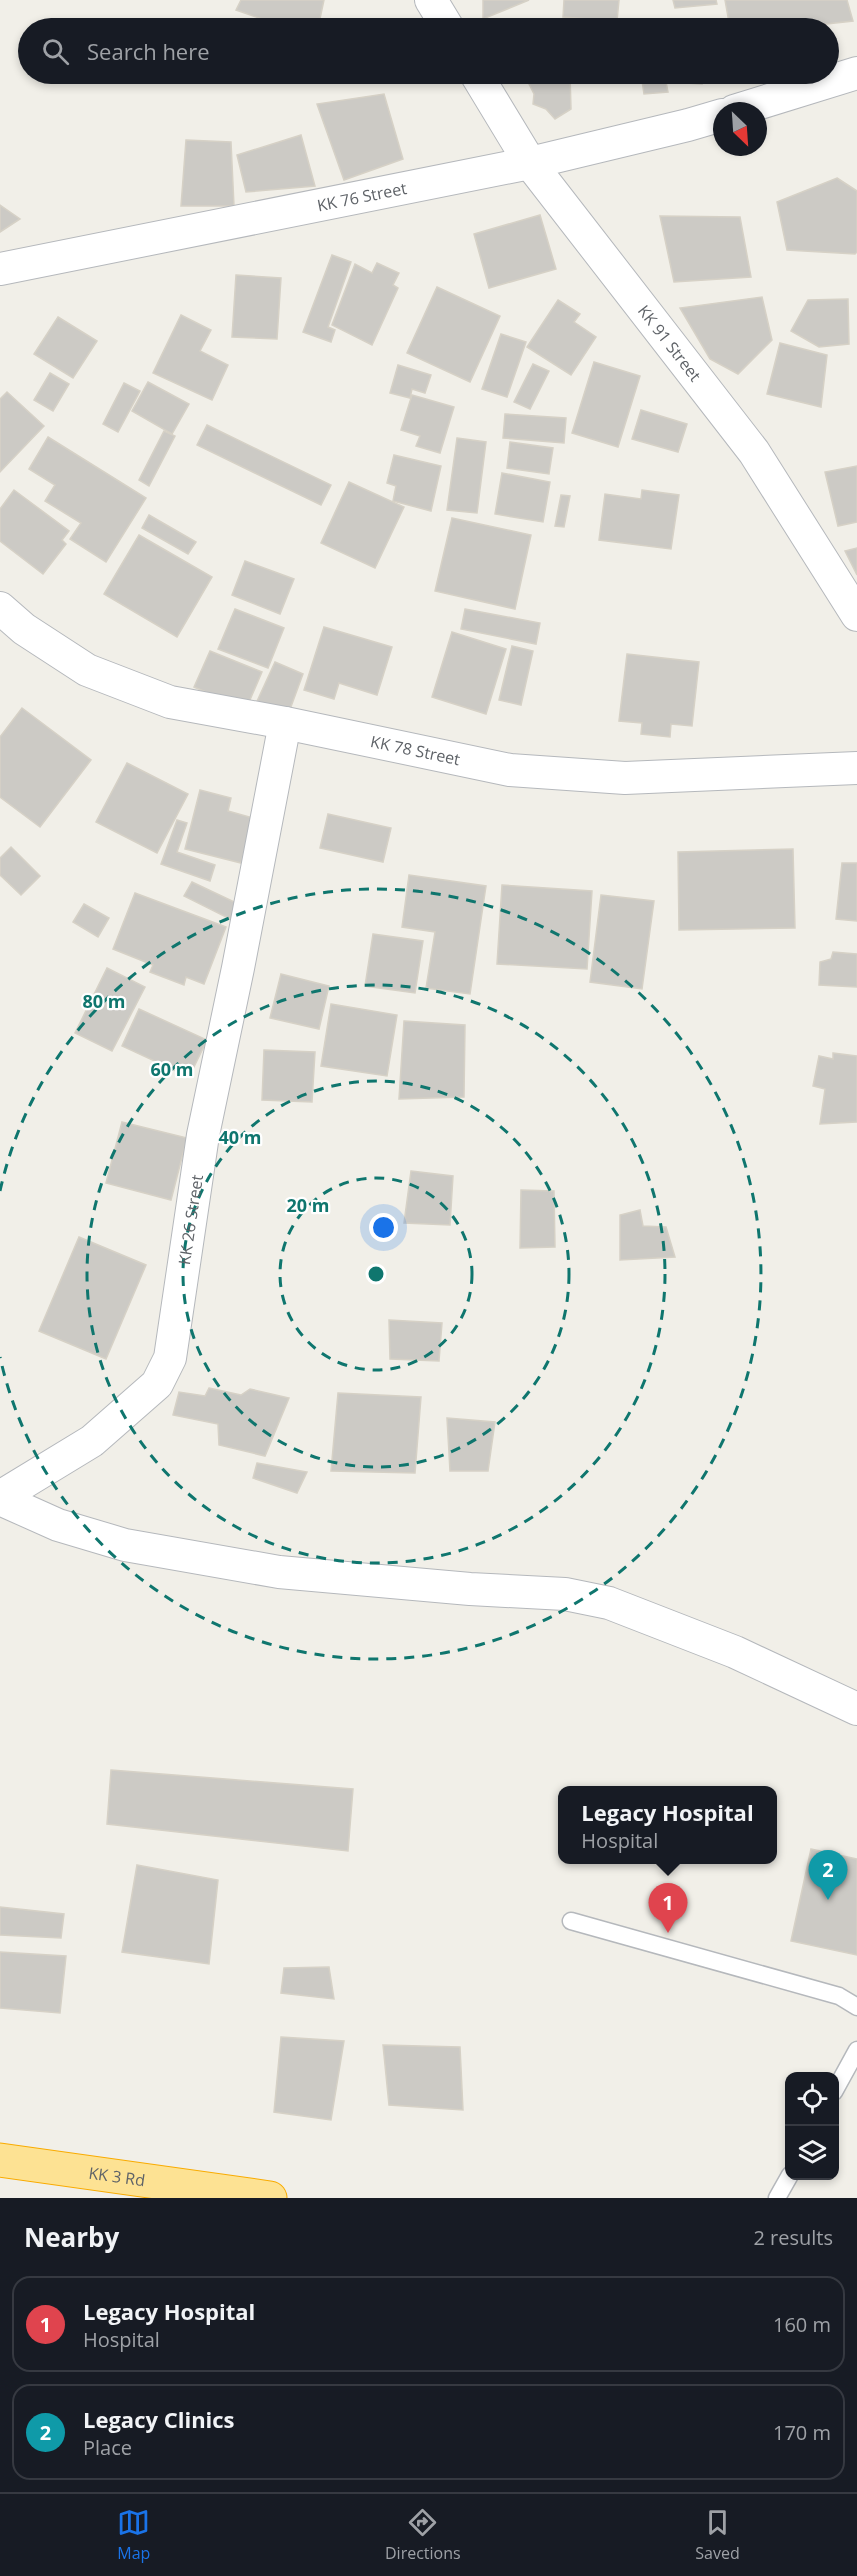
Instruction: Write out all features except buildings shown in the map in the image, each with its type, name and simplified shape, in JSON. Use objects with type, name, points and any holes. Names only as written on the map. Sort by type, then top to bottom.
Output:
[{"type":"highway","name":"KK 3 Rd","points":[[0,2160],[270,2198]]},
{"type":"street","points":[[431,0],[442,18]]},
{"type":"street","points":[[839,79],[857,73]]},
{"type":"street","name":"KK 91 Street","points":[[482,84],[530,163],[754,452],[857,615]]},
{"type":"street","points":[[763,102],[821,84]]},
{"type":"street","name":"KK 76 Street","points":[[0,269],[530,163],[713,118]]},
{"type":"street","name":"KK 78 Street","points":[[0,608],[24,629],[87,670],[170,702],[285,723],[510,770],[625,778],[857,768]]},
{"type":"street","name":"KK 26 Street","points":[[0,1498],[92,1441],[157,1384],[170,1358],[202,1135],[238,968],[285,723]]},
{"type":"street","points":[[0,1498],[58,1525],[125,1545],[243,1566],[279,1572],[470,1589],[565,1594],[609,1604],[735,1652],[857,1709]]},
{"type":"lane","points":[[571,1921],[839,1995],[857,2007]]},
{"type":"lane","points":[[839,2083],[857,2050]]},
{"type":"lane","points":[[777,2198],[786,2180]]},
{"type":"place","name":"Legacy Clinics","points":[[828,1900]]},
{"type":"place","name":"Legacy Hospital","points":[[668,1933]]}]
